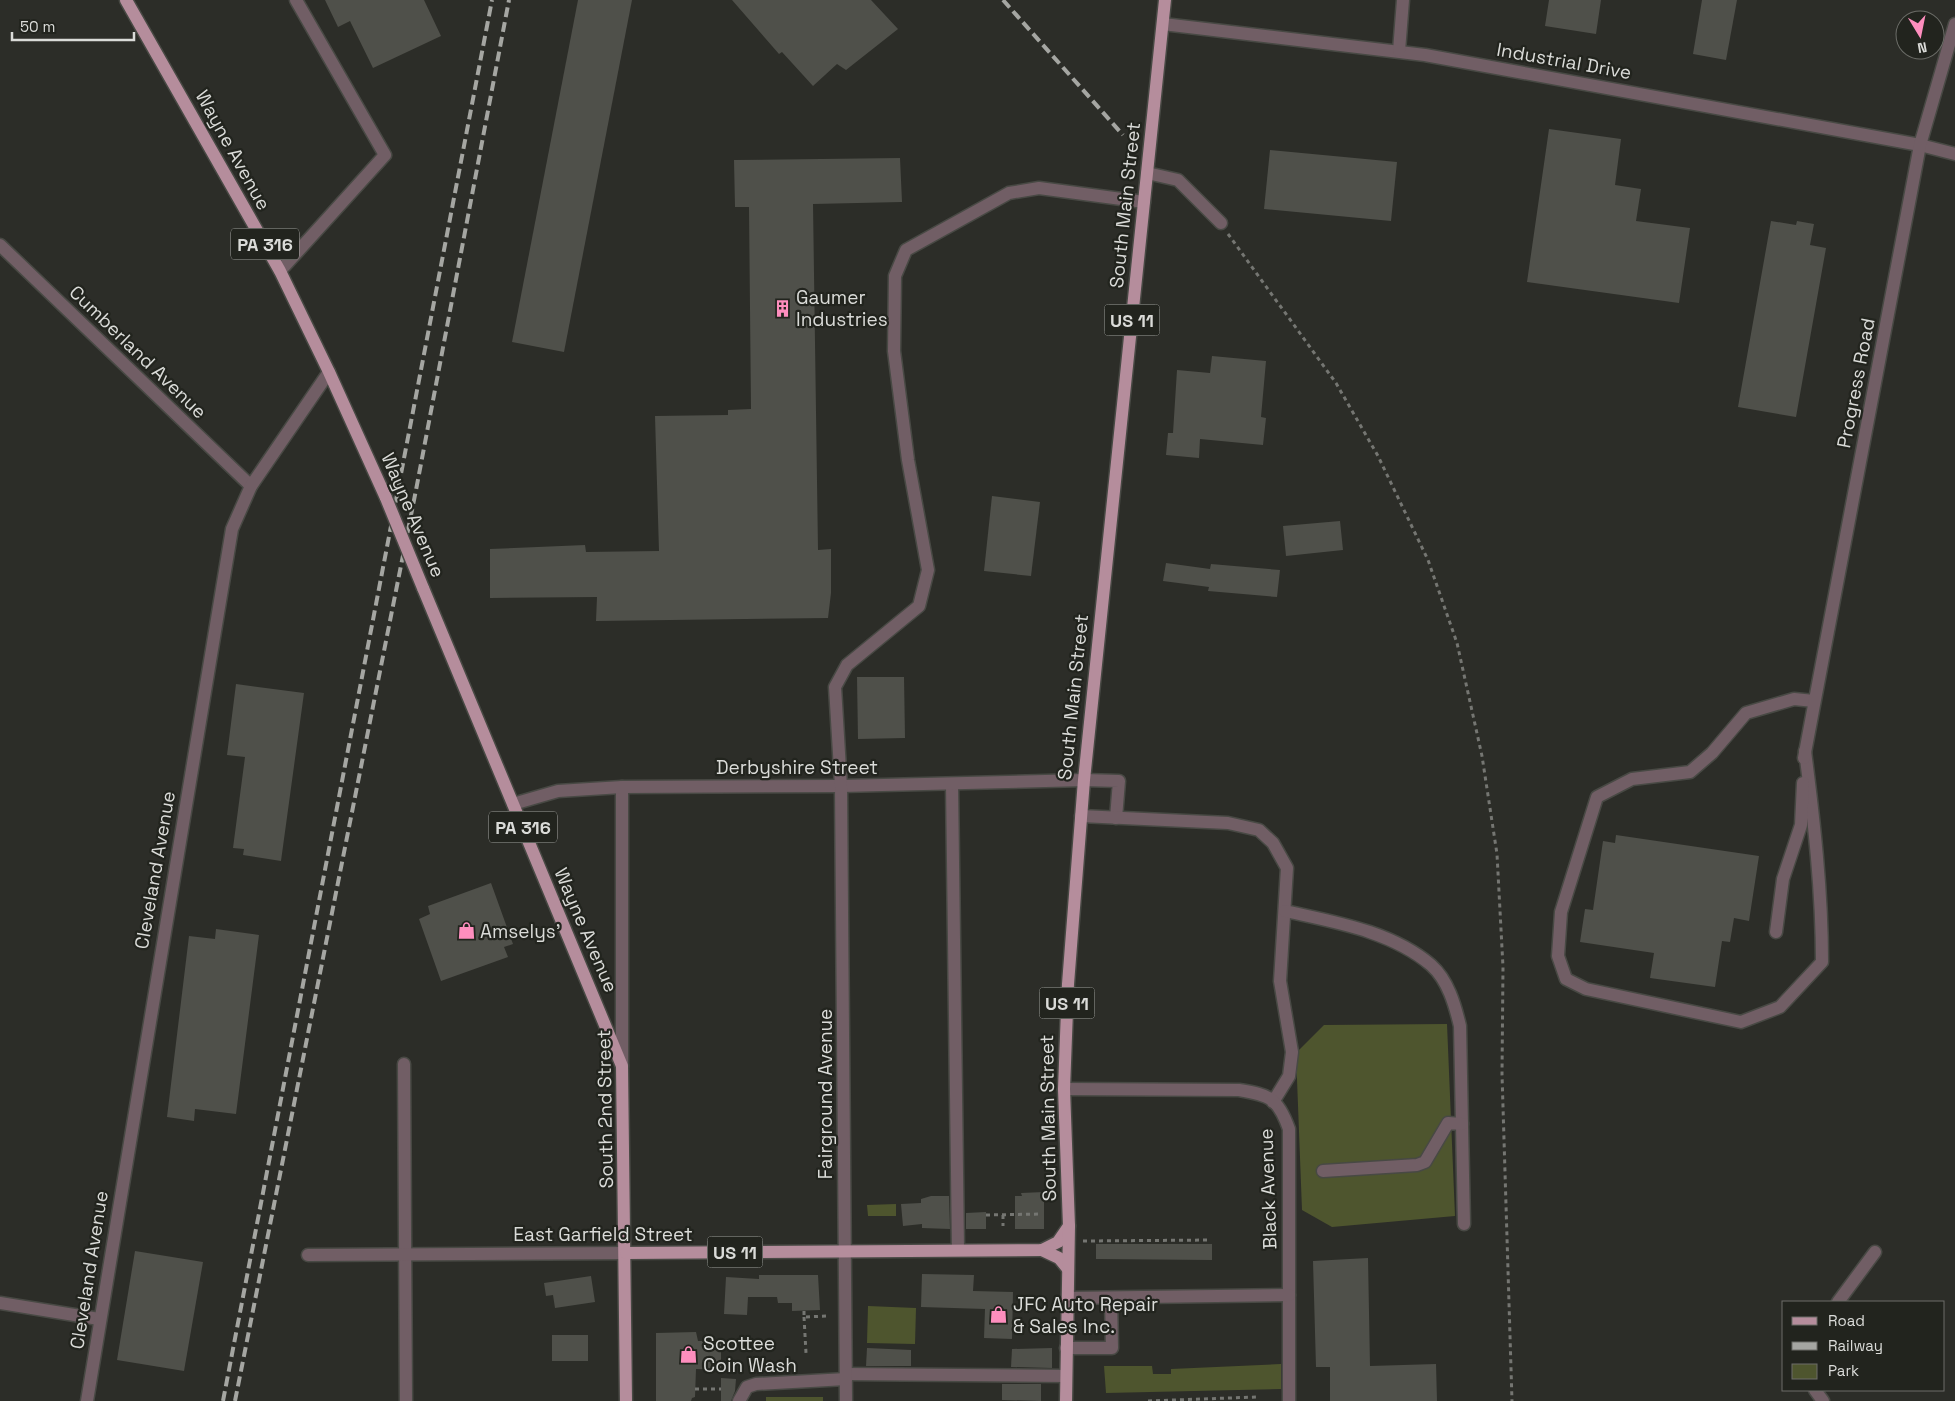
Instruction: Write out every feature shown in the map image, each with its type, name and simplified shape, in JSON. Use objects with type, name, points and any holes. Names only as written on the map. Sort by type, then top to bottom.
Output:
[{"type":"main road","name":"Wayne Avenue","points":[[126,0],[280,271],[329,372],[386,498],[622,1066]]},
{"type":"main road","name":"South Main Street","points":[[1066,1401],[1069,1226],[1064,1089],[1068,984],[1084,780],[1165,0]]},
{"type":"main road","name":"South 2nd Street","points":[[622,1066],[626,1253],[626,1401]]},
{"type":"main road","points":[[1042,1250],[1058,1242],[1069,1226]]},
{"type":"main road","name":"East Garfield Street","points":[[626,1253],[958,1249],[1042,1250]]},
{"type":"main road","points":[[1042,1250],[1059,1258],[1068,1270]]},
{"type":"street","points":[[280,271],[385,155],[296,0]]},
{"type":"street","points":[[1399,51],[1402,0]]},
{"type":"street","name":"Industrial Drive","points":[[1163,24],[1399,51],[1920,145],[1955,154]]},
{"type":"street","name":"Progress Road","points":[[1804,751],[1920,145],[1955,24]]},
{"type":"street","points":[[1147,173],[1178,180],[1221,223]]},
{"type":"street","name":"Fairground Avenue","points":[[846,1401],[841,786],[835,686],[847,665],[920,606],[928,570],[908,460],[894,351],[895,276],[906,250],[1009,193],[1039,188],[1144,202]]},
{"type":"street","name":"Cumberland Avenue","points":[[0,245],[251,486]]},
{"type":"street","name":"Cleveland Avenue","points":[[87,1401],[99,1319],[232,529],[251,486],[329,372]]},
{"type":"street","points":[[1804,751],[1822,908],[1822,962],[1780,1007],[1741,1022],[1586,990],[1566,979],[1558,956],[1562,912],[1597,797],[1632,779],[1690,772],[1712,753],[1746,713],[1794,699],[1814,701]]},
{"type":"street","points":[[1776,932],[1783,879],[1801,824],[1804,751]]},
{"type":"street","name":"Derbyshire Street","points":[[514,804],[558,790],[622,787],[841,786],[1084,780],[1119,781],[1116,818]]},
{"type":"street","points":[[952,784],[958,1249]]},
{"type":"street","name":"South 2nd Street","points":[[622,787],[622,1066]]},
{"type":"street","points":[[1081,816],[1228,823],[1259,830],[1273,843],[1287,868],[1280,981],[1292,1052],[1289,1076],[1273,1102]]},
{"type":"street","points":[[1285,911],[1371,933],[1402,946],[1432,966],[1452,996],[1460,1026],[1464,1224]]},
{"type":"street","points":[[404,1064],[407,1254],[406,1401]]},
{"type":"street","name":"Black Avenue","points":[[1064,1089],[1238,1090],[1265,1094],[1282,1110],[1289,1130],[1289,1401]]},
{"type":"street","points":[[1323,1171],[1417,1165],[1425,1162],[1448,1123],[1462,1124]]},
{"type":"street","points":[[1839,1301],[1875,1252]]},
{"type":"street","name":"East Garfield Street","points":[[308,1255],[626,1253]]},
{"type":"street","points":[[1068,1298],[1289,1295]]},
{"type":"street","points":[[1066,1348],[1112,1348],[1111,1298]]},
{"type":"street","points":[[0,1303],[99,1319]]},
{"type":"street","points":[[739,1401],[747,1387],[756,1384],[846,1376],[1066,1376]]},
{"type":"path","points":[[1221,223],[1336,383],[1378,456],[1428,560],[1457,643],[1482,756],[1497,854],[1503,967],[1503,1083],[1512,1401]]},
{"type":"path","points":[[986,1215],[1042,1214]]},
{"type":"path","points":[[1003,1215],[1003,1226]]},
{"type":"path","points":[[1083,1241],[1211,1240]]},
{"type":"path","points":[[804,1311],[806,1353]]},
{"type":"path","points":[[804,1316],[828,1316]]},
{"type":"path","points":[[695,1389],[721,1389]]},
{"type":"path","points":[[1148,1401],[1256,1397]]},
{"type":"green space","points":[[1447,1024],[1455,1216],[1332,1227],[1302,1210],[1296,1053],[1324,1025]]},
{"type":"green space","points":[[896,1204],[896,1216],[868,1216],[867,1205]]},
{"type":"green space","points":[[868,1306],[916,1308],[915,1344],[867,1343]]},
{"type":"green space","points":[[1281,1364],[1281,1389],[1106,1393],[1104,1366],[1152,1366],[1153,1374],[1171,1374],[1171,1369]]},
{"type":"green space","points":[[766,1397],[823,1397],[823,1401],[766,1401]]},
{"type":"building","points":[[325,0],[424,0],[441,36],[373,68],[350,21],[338,27]]},
{"type":"building","points":[[578,0],[632,0],[564,352],[512,342]]},
{"type":"building","points":[[732,0],[871,0],[898,29],[846,70],[837,64],[813,86],[782,52],[779,54]]},
{"type":"building","points":[[1549,0],[1601,0],[1596,34],[1545,26]]},
{"type":"building","points":[[1702,0],[1737,0],[1726,60],[1693,54]]},
{"type":"building","points":[[1549,129],[1621,139],[1615,185],[1641,189],[1636,221],[1690,228],[1679,303],[1527,282]]},
{"type":"building","points":[[1270,150],[1397,162],[1391,221],[1264,209]]},
{"type":"building","name":"Gaumer Industries","points":[[900,158],[902,202],[813,204],[818,550],[831,549],[831,593],[828,618],[596,621],[597,597],[490,598],[490,549],[585,545],[586,552],[659,551],[655,416],[728,415],[728,410],[751,409],[749,207],[735,207],[734,160]]},
{"type":"building","points":[[1771,221],[1796,225],[1797,221],[1814,224],[1810,245],[1826,248],[1796,417],[1738,407]]},
{"type":"building","points":[[1212,356],[1266,361],[1261,417],[1266,418],[1263,445],[1200,439],[1199,458],[1166,455],[1168,433],[1173,433],[1177,370],[1210,373]]},
{"type":"building","points":[[992,496],[1040,502],[1031,576],[984,571]]},
{"type":"building","points":[[1340,521],[1343,550],[1286,556],[1283,526]]},
{"type":"building","points":[[1166,563],[1210,569],[1211,564],[1280,570],[1277,597],[1208,591],[1209,587],[1163,581]]},
{"type":"building","points":[[857,677],[904,677],[905,738],[858,739]]},
{"type":"building","points":[[236,684],[304,693],[281,861],[243,855],[244,849],[233,848],[245,757],[227,755]]},
{"type":"building","points":[[1616,835],[1759,856],[1749,921],[1734,918],[1730,942],[1722,941],[1715,987],[1650,978],[1654,953],[1580,942],[1585,909],[1593,910],[1603,841],[1615,843]]},
{"type":"building","name":"Amselys'","points":[[491,883],[513,944],[504,947],[508,957],[441,981],[419,919],[430,914],[428,906]]},
{"type":"building","points":[[216,929],[259,935],[236,1114],[195,1109],[194,1121],[167,1117],[189,936],[215,939]]},
{"type":"building","points":[[1044,1192],[1044,1229],[1015,1229],[1015,1196],[1022,1196],[1021,1193]]},
{"type":"building","points":[[931,1196],[949,1196],[950,1229],[922,1228],[922,1224],[903,1226],[901,1204],[921,1203],[921,1199]]},
{"type":"building","points":[[986,1212],[986,1229],[966,1229],[966,1213]]},
{"type":"building","points":[[1096,1244],[1212,1244],[1212,1260],[1096,1259]]},
{"type":"building","points":[[135,1251],[203,1262],[184,1371],[117,1360]]},
{"type":"building","points":[[1368,1258],[1370,1366],[1436,1364],[1437,1401],[1330,1401],[1330,1367],[1316,1367],[1313,1261]]},
{"type":"building","points":[[922,1274],[974,1275],[973,1291],[1013,1292],[1012,1339],[984,1338],[985,1309],[921,1307]]},
{"type":"building","points":[[759,1275],[818,1275],[820,1310],[792,1311],[792,1303],[778,1303],[777,1297],[748,1297],[747,1315],[724,1314],[726,1277],[759,1279]]},
{"type":"building","points":[[591,1276],[595,1302],[555,1308],[553,1295],[546,1296],[544,1283]]},
{"type":"building","name":"Scottee Coin Wash","points":[[696,1332],[698,1341],[721,1341],[721,1370],[696,1369],[695,1397],[691,1401],[656,1401],[656,1333]]},
{"type":"building","points":[[552,1335],[588,1335],[588,1361],[552,1361]]},
{"type":"building","points":[[867,1348],[911,1350],[911,1366],[866,1366]]},
{"type":"building","points":[[1052,1348],[1052,1368],[1011,1367],[1012,1349]]},
{"type":"building","points":[[721,1378],[736,1379],[735,1391],[731,1401],[721,1401]]},
{"type":"building","points":[[1002,1384],[1041,1384],[1041,1401],[1002,1400]]},
{"type":"railway","points":[[223,1401],[492,0]]},
{"type":"railway","points":[[235,1401],[416,490],[509,0]]},
{"type":"railway","points":[[1003,0],[1123,135]]},
{"type":"place","name":"Gaumer Industries","points":[[782,308]]},
{"type":"place","name":"Amselys'","points":[[466,931]]},
{"type":"place","name":"JFC Auto Repair & Sales Inc.","points":[[999,1315]]},
{"type":"place","name":"Scottee Coin Wash","points":[[689,1354]]}]
